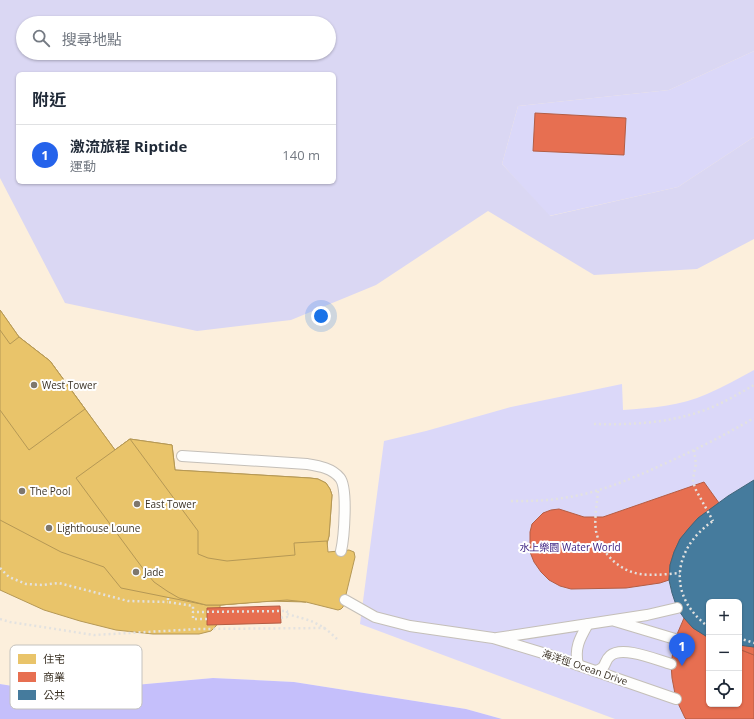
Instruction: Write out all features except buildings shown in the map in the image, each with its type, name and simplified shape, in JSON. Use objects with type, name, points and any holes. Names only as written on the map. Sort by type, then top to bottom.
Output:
[{"type":"lane","points":[[182,456],[307,464],[324,467],[335,473],[342,480],[344,489],[344,537],[341,551]]},
{"type":"lane","name":"海洋徑 Ocean Drive","points":[[345,600],[375,617],[410,626],[493,638],[578,665],[676,699]]},
{"type":"lane","name":"海洋徑 Ocean Drive","points":[[493,638],[613,620],[677,608]]},
{"type":"lane","points":[[613,620],[675,639]]},
{"type":"lane","points":[[578,665],[576,657],[578,642],[588,624]]},
{"type":"lane","points":[[596,671],[604,667],[610,656],[619,652],[630,652],[671,664]]},
{"type":"path","points":[[594,424],[624,425],[682,417],[710,408],[754,385]]},
{"type":"path","points":[[511,501],[537,501],[564,498],[598,491],[621,483],[694,450],[754,418]]},
{"type":"path","points":[[694,450],[696,464],[693,482],[713,521],[705,526],[689,545],[680,567],[680,573],[682,591],[686,602],[692,612],[706,624]]},
{"type":"path","points":[[598,491],[596,531],[606,554],[627,570],[639,574],[680,573]]},
{"type":"path","points":[[0,568],[9,577],[26,584],[42,585],[59,583],[128,601],[168,602],[193,606],[193,619],[207,619]]},
{"type":"path","points":[[193,612],[287,611],[287,614],[315,622],[326,628],[337,639]]},
{"type":"path","points":[[280,618],[287,617],[287,614]]},
{"type":"path","points":[[0,619],[10,622],[94,635],[199,629],[326,628]]},
{"type":"path","points":[[742,639],[754,643]]},
{"type":"shaded area","points":[[0,0],[754,0],[754,719],[502,719],[466,709],[294,682],[213,678],[142,684],[142,645],[10,645],[10,686],[0,684]]},
{"type":"shaded area","points":[[0,0],[754,0],[754,51],[669,90],[518,106],[502,164],[550,216],[678,187],[754,137],[754,239],[697,269],[594,275],[488,211],[376,285],[291,320],[197,331],[65,303],[0,178]]},
{"type":"shaded area","points":[[213,678],[294,682],[466,709],[502,719],[0,719],[0,684],[10,686],[10,709],[142,709],[142,684]]},
{"type":"green space","points":[[754,51],[754,137],[678,187],[549,216],[502,164],[518,106],[669,90]]},
{"type":"green space","name":"水上樂園 Water World","points":[[754,370],[754,719],[615,719],[360,624],[384,441],[426,431],[511,407],[622,384],[623,410],[676,404],[697,398]]},
{"type":"place","name":"West Tower","points":[[34,385]]},
{"type":"place","name":"The Pool","points":[[22,491]]},
{"type":"place","name":"East Tower","points":[[137,504]]},
{"type":"place","name":"Lighthouse Loune","points":[[49,528]]},
{"type":"place","name":"Jade","points":[[136,572]]},
{"type":"place","name":"激流旅程 Riptide","points":[[682,666]]}]
